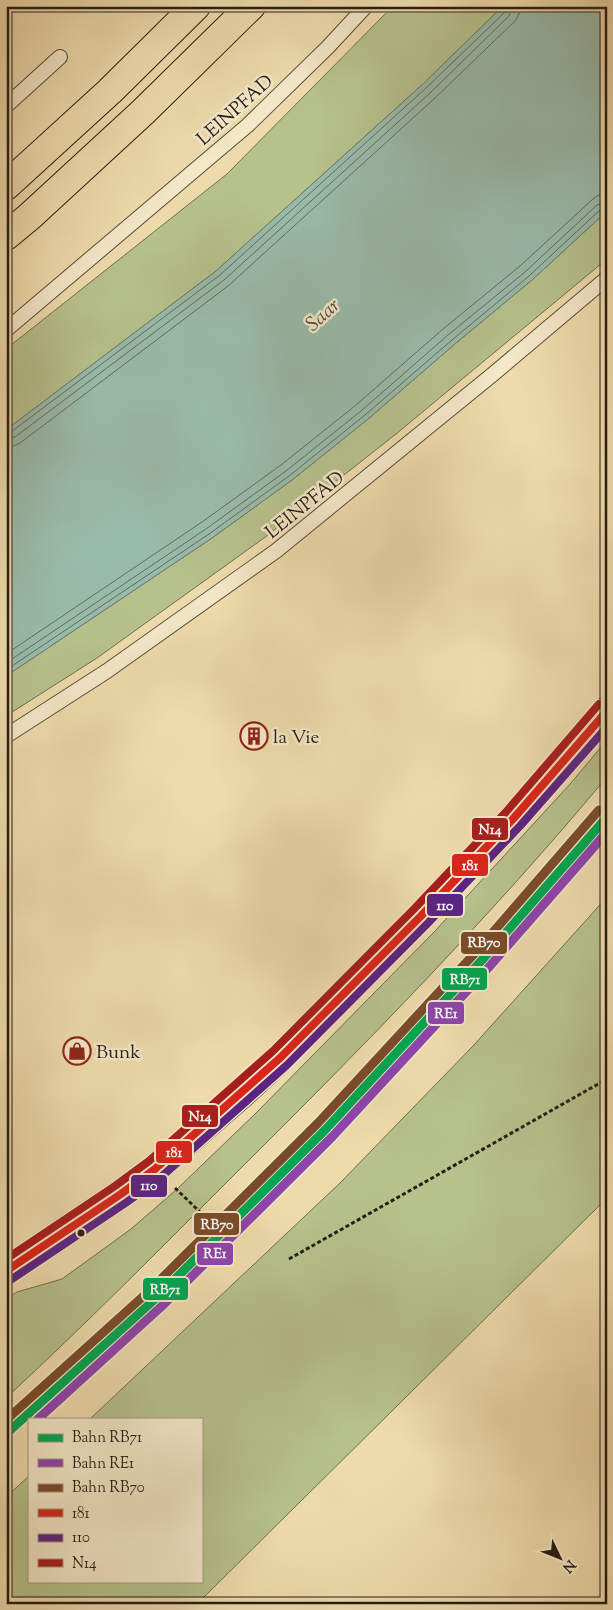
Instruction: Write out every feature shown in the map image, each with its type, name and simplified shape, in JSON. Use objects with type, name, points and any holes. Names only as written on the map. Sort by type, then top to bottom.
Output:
[{"type":"main road","points":[[6,186],[110,90],[196,6]]},
{"type":"main road","points":[[6,236],[29,218],[143,112],[252,6]]},
{"type":"main road","points":[[6,1271],[155,1169],[280,1058],[421,916],[512,819],[607,711]]},
{"type":"lane","name":"LEINPFAD","points":[[6,330],[248,125],[366,6]]},
{"type":"lane","points":[[6,106],[60,57]]},
{"type":"lane","name":"LEINPFAD","points":[[6,736],[107,671],[276,551],[492,376],[607,278]]},
{"type":"path","points":[[289,1259],[607,1078]]},
{"type":"path","points":[[176,1190],[200,1212]]},
{"type":"green space","points":[[393,6],[503,6],[423,84],[216,271],[6,430],[6,349],[227,174]]},
{"type":"green space","points":[[607,211],[607,259],[396,434],[264,538],[97,658],[6,716],[6,676],[212,538],[292,480],[368,419],[532,280]]},
{"type":"green space","points":[[607,740],[607,777],[518,880],[379,1029],[93,1315],[6,1398],[6,1299],[17,1292],[62,1279],[131,1229],[176,1190],[255,1114],[435,931],[571,783]]},
{"type":"green space","points":[[607,897],[607,1198],[197,1604],[6,1604],[6,1497],[28,1477],[28,1582],[202,1582],[202,1418],[91,1418],[340,1183],[473,1046]]},
{"type":"water","name":"Saar","points":[[503,6],[607,6],[607,211],[532,280],[368,419],[292,480],[212,538],[6,676],[6,430],[216,271],[423,84]]},
{"type":"rail line","name":"RB70","points":[[6,1420],[148,1292],[318,1123],[475,953],[599,810]]},
{"type":"rail line","name":"RB71","points":[[6,1434],[155,1299],[325,1130],[482,960],[607,817]]},
{"type":"rail line","name":"RE1","points":[[39,1418],[162,1306],[332,1137],[489,967],[607,832]]},
{"type":"transit line","name":"N14","points":[[6,1259],[149,1161],[273,1051],[414,909],[506,812],[599,704]]},
{"type":"transit line","name":"181","points":[[6,1271],[155,1169],[280,1058],[421,916],[513,819],[607,711]]},
{"type":"transit line","name":"110","points":[[12,1279],[161,1177],[287,1065],[428,923],[520,826],[607,727]]},
{"type":"place","name":"la Vie","points":[[254,736]]},
{"type":"place","name":"Bunk","points":[[77,1051]]}]
